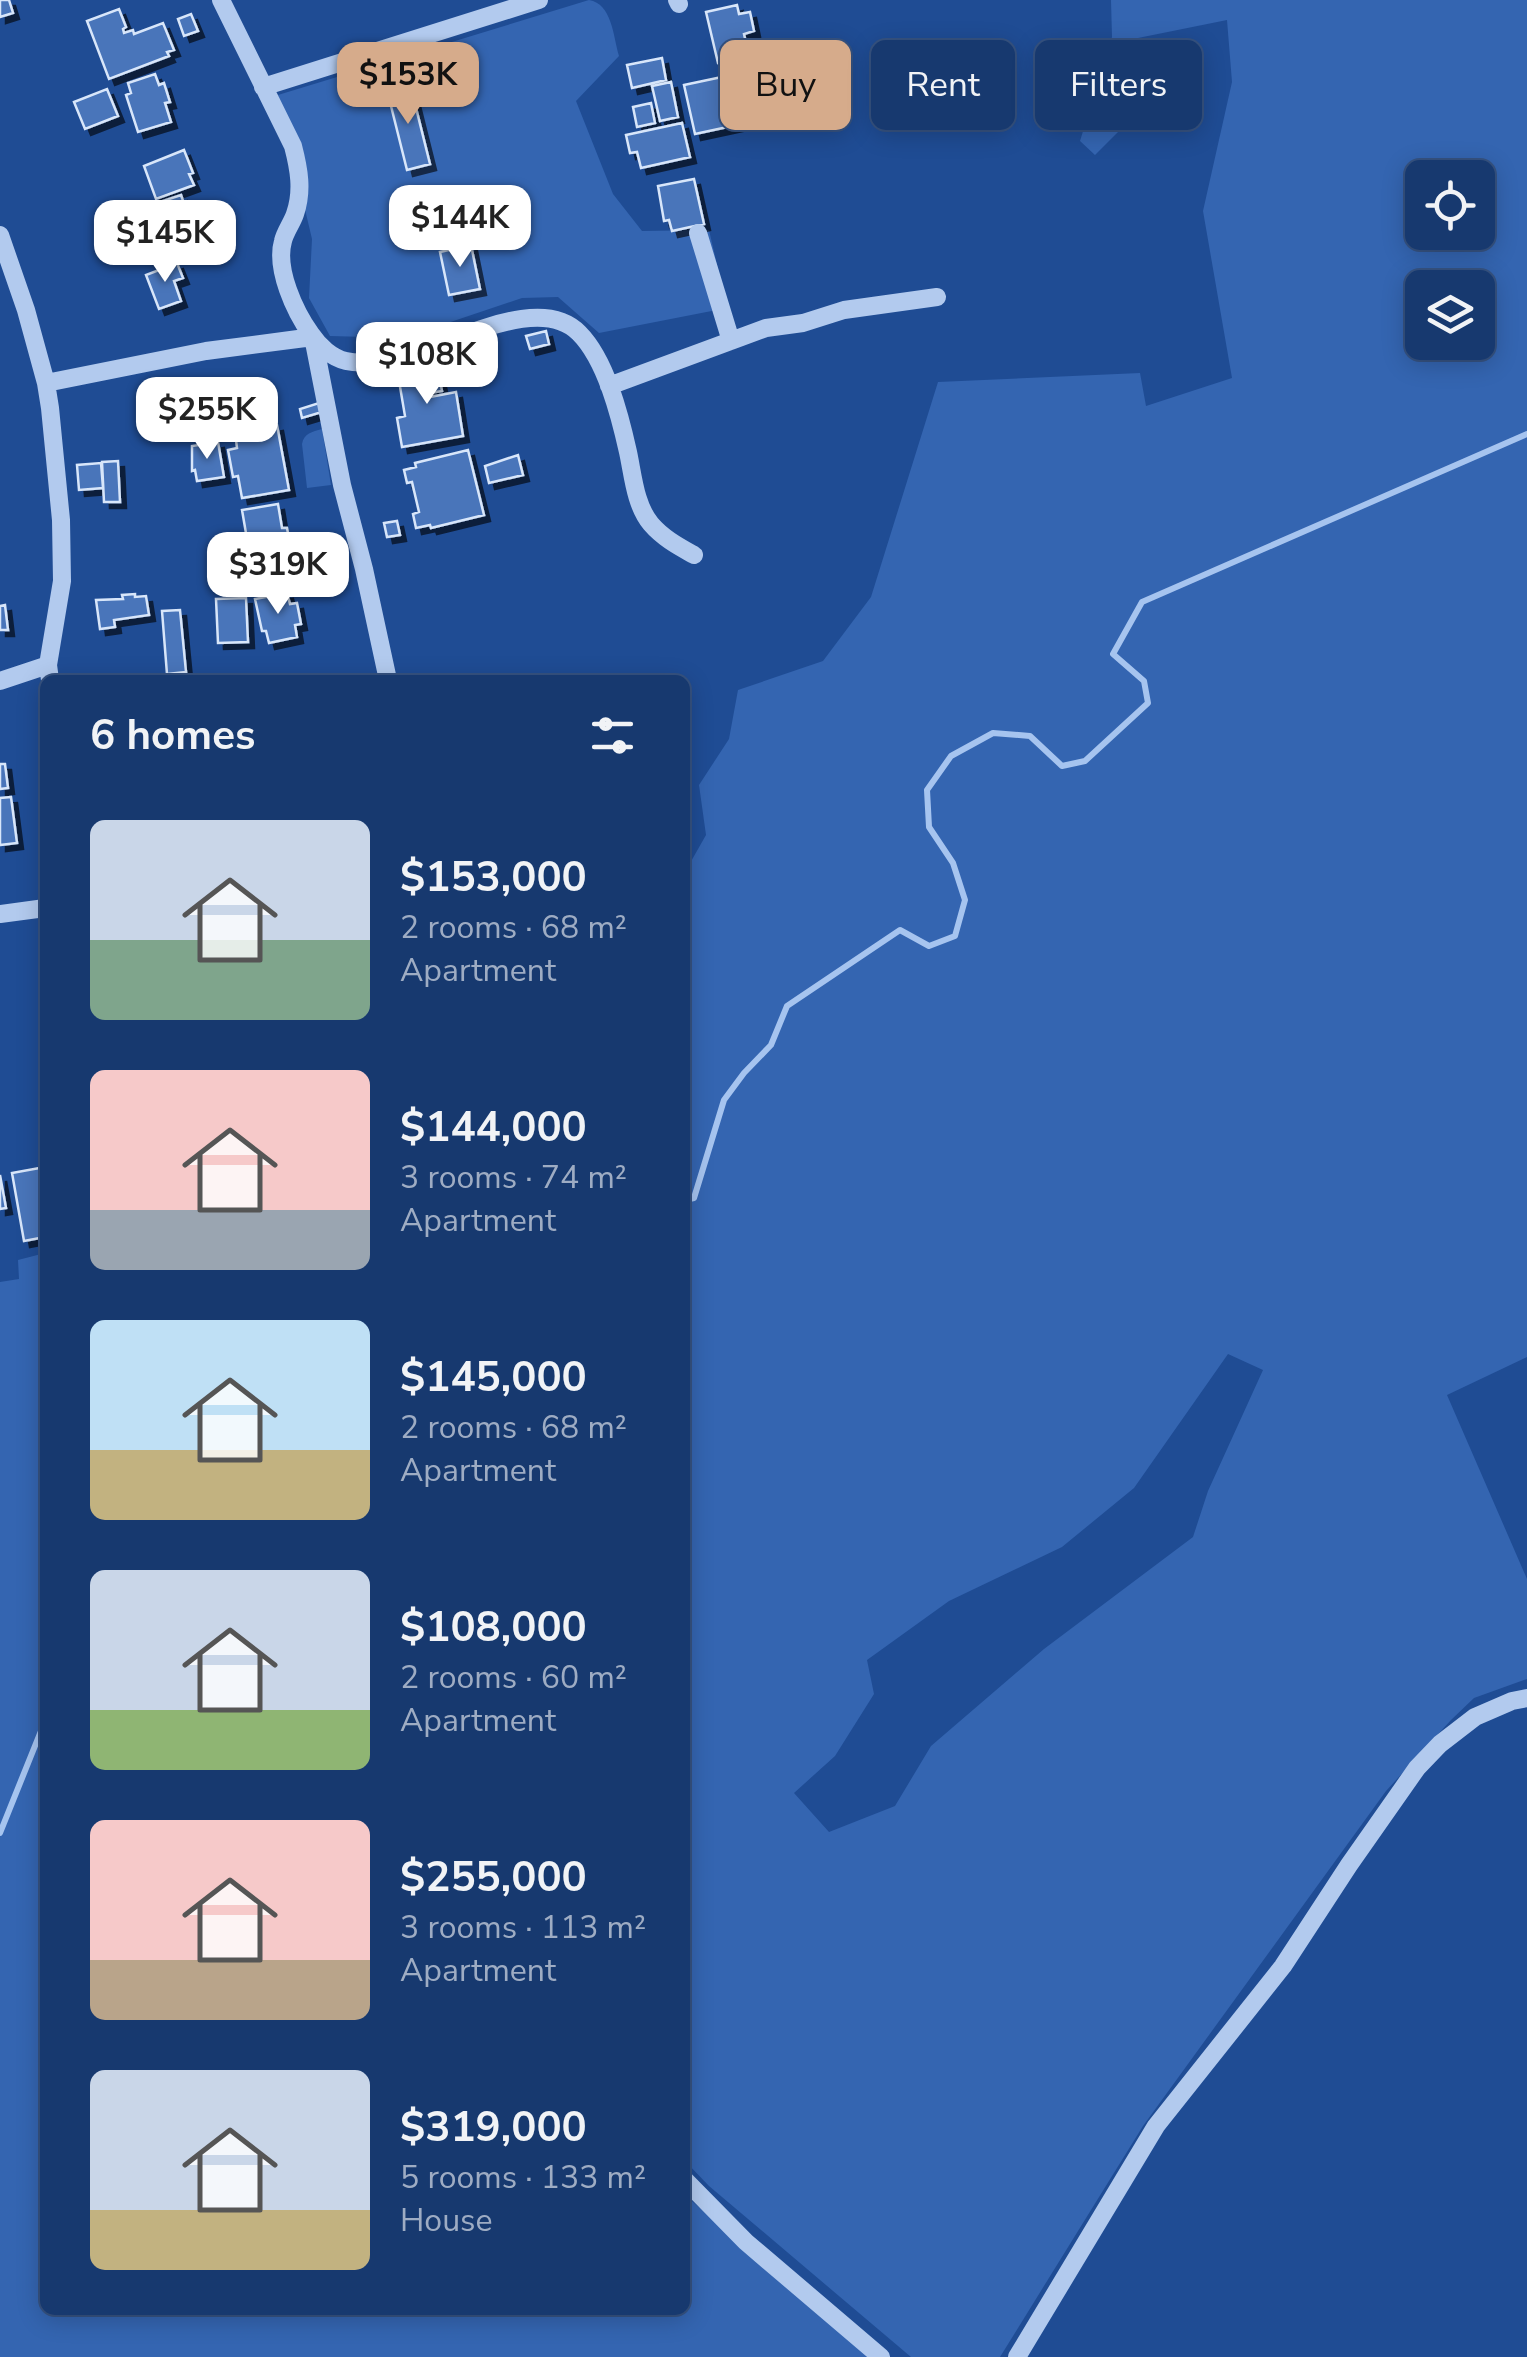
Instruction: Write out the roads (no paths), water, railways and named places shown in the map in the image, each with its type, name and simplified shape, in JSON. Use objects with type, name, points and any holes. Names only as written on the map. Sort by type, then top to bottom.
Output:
[{"type":"street","points":[[221,0],[293,146],[300,169],[296,212],[280,256],[289,292],[313,337],[326,351],[345,361],[373,362],[508,322],[551,317],[565,322],[588,342],[601,363],[628,451],[633,482],[648,521],[668,540],[694,555]]},
{"type":"street","points":[[264,86],[539,0]]},
{"type":"street","points":[[698,232],[731,341]]},
{"type":"street","points":[[0,235],[46,384],[62,564],[49,673],[0,681]]},
{"type":"street","points":[[609,386],[766,328],[803,323],[844,310],[937,297]]},
{"type":"street","points":[[46,384],[206,350],[313,337]]},
{"type":"street","points":[[313,337],[342,486],[387,675]]},
{"type":"street","points":[[0,914],[40,909]]},
{"type":"street","points":[[1017,2357],[1156,2126],[1283,1966],[1417,1768],[1475,1717],[1527,1698]]},
{"type":"street","points":[[690,2185],[746,2242],[881,2357]]},
{"type":"waterway","points":[[690,1199],[694,1198],[724,1100],[771,1045],[787,1006],[900,930],[929,946],[955,936],[965,900],[953,863],[929,827],[927,790],[951,756],[993,733],[1030,736],[1062,766],[1085,761],[1148,703],[1144,681],[1113,654],[1142,602],[1527,434]]},
{"type":"waterway","points":[[0,1833],[40,1733]]}]
